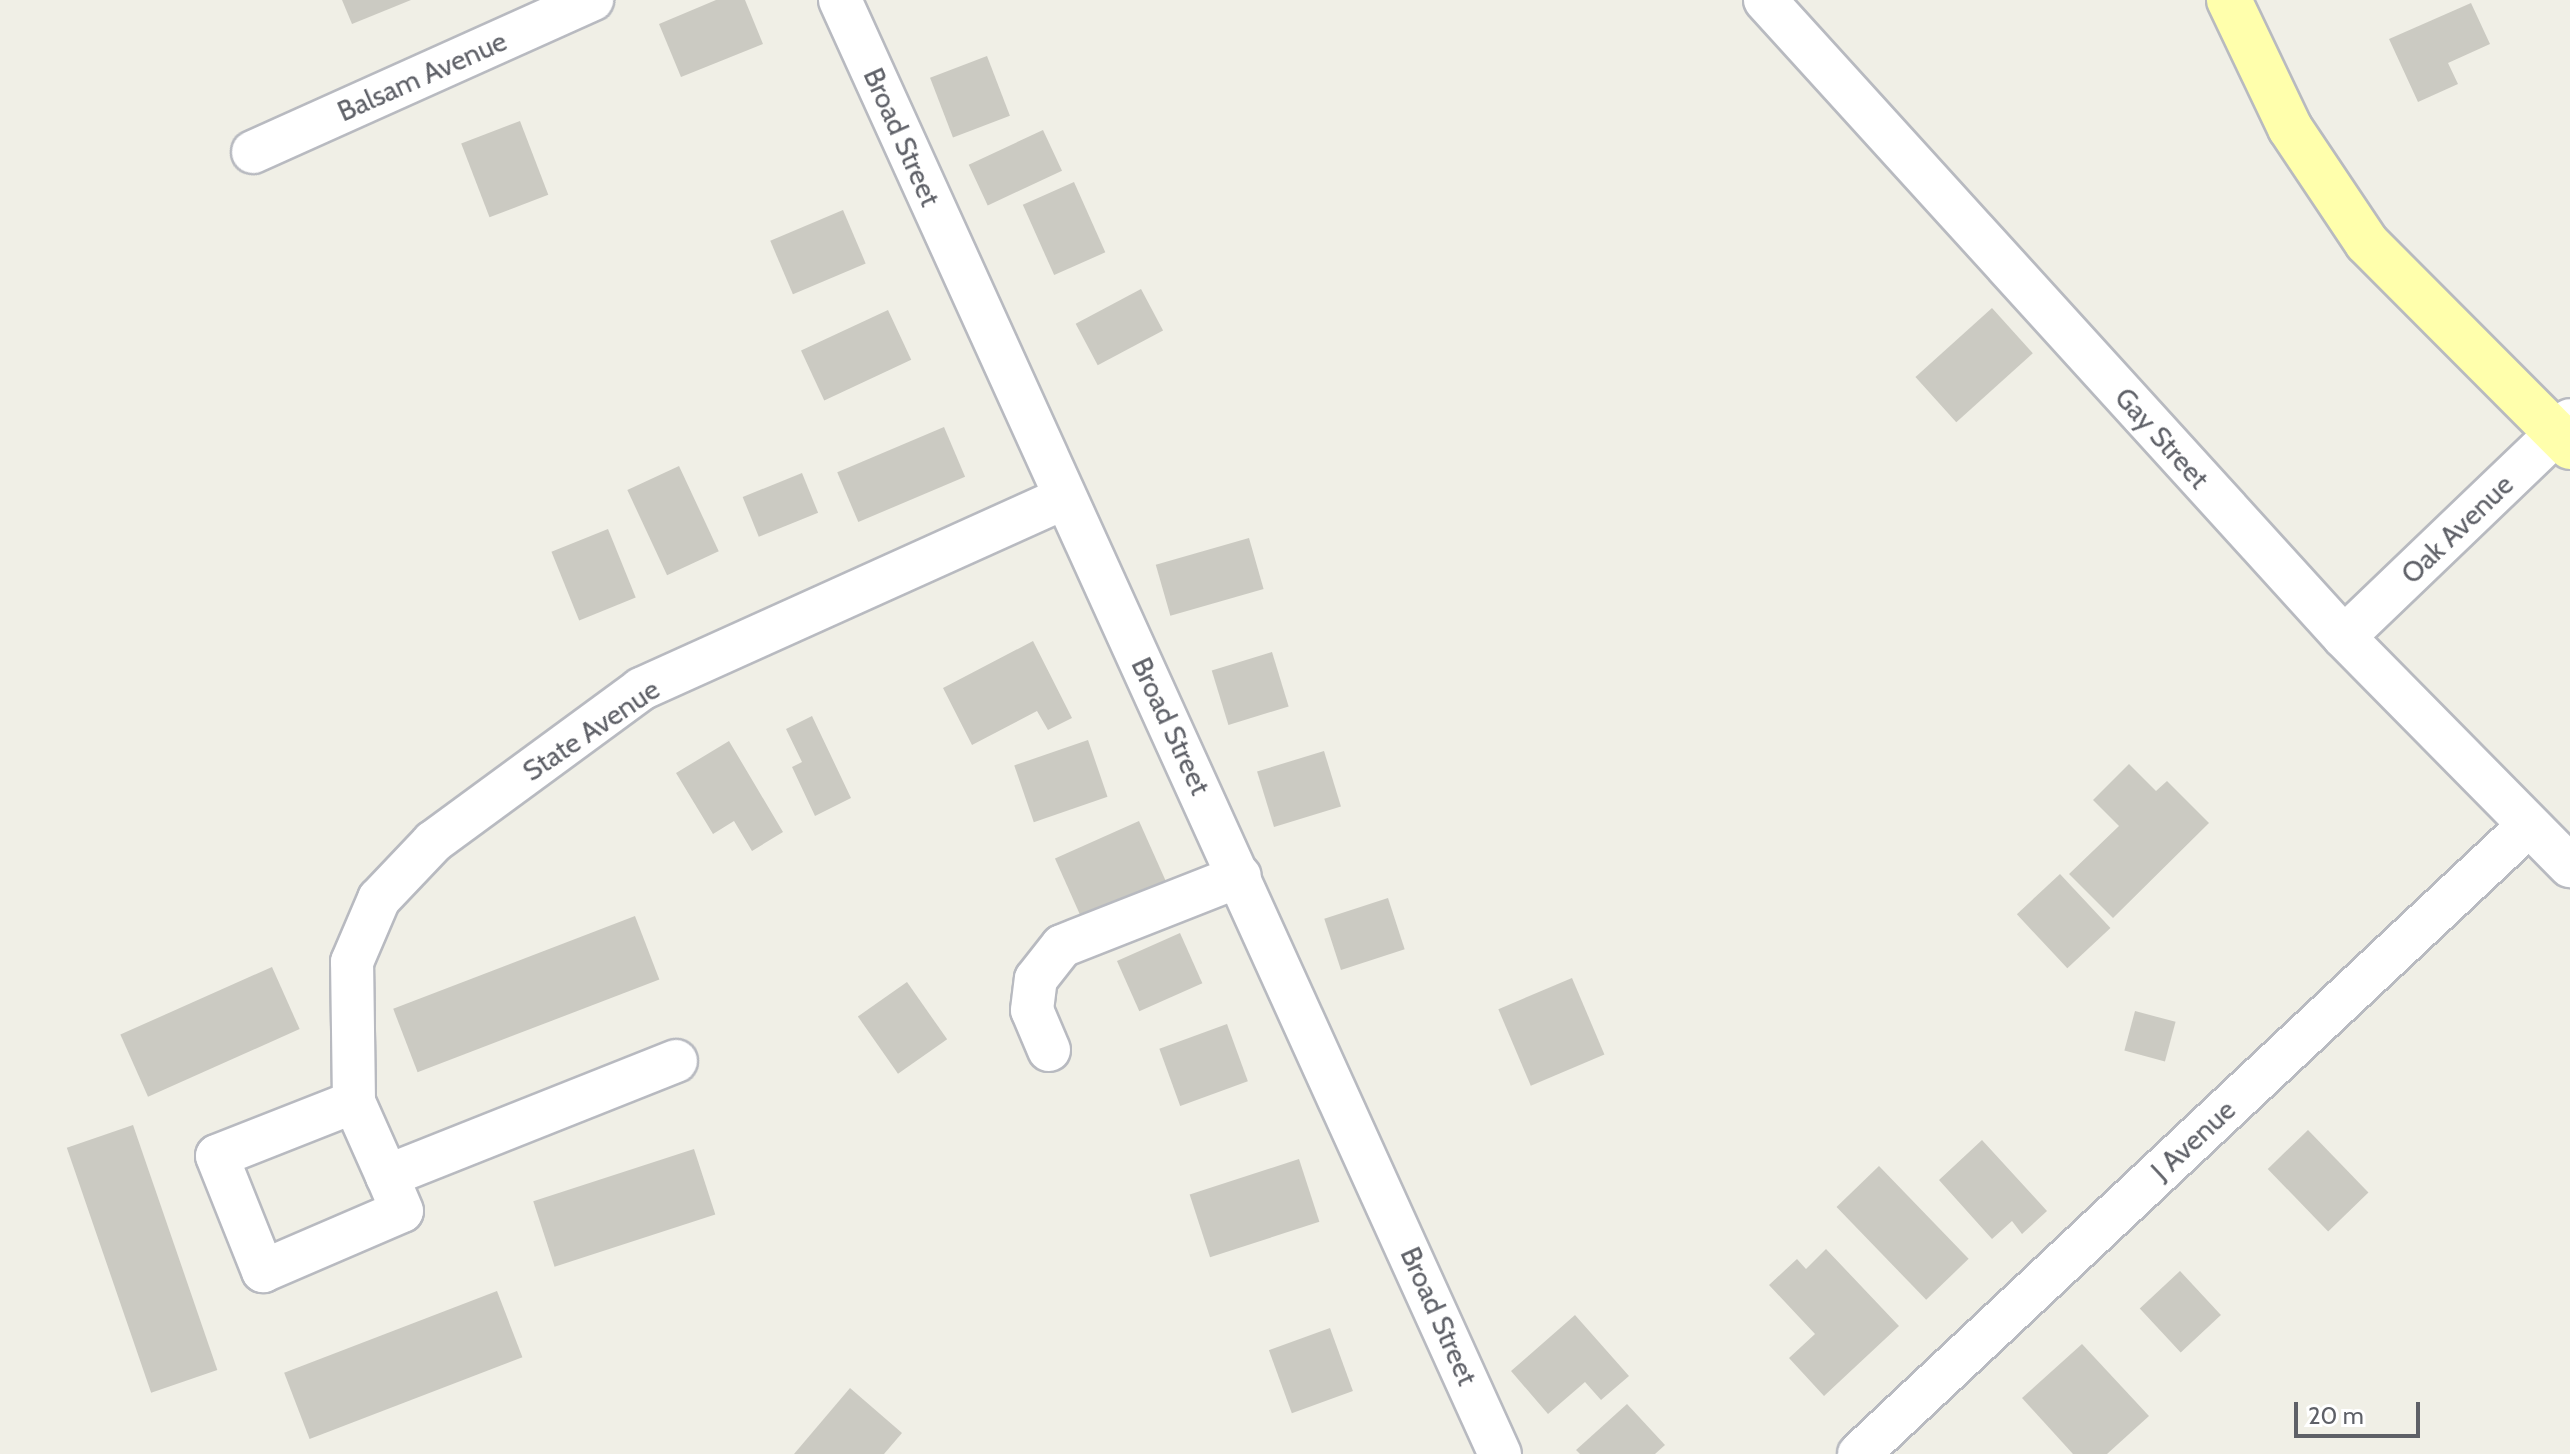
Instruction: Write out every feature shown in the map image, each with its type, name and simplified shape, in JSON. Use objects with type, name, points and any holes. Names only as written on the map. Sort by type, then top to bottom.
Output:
[{"type":"main road","points":[[2229,0],[2290,128],[2367,243],[2566,434]]},
{"type":"street","name":"Balsam Avenue","points":[[253,152],[592,0]]},
{"type":"street","name":"Broad Street","points":[[840,0],[1500,1454]]},
{"type":"street","name":"Gay Street","points":[[1765,0],[2344,637],[2570,866]]},
{"type":"street","name":"Oak Avenue","points":[[2344,637],[2566,434]]},
{"type":"street","name":"State Avenue","points":[[354,1102],[217,1156],[263,1271],[402,1211],[354,1102],[352,962],[379,899],[433,842],[641,689],[1065,498]]},
{"type":"street","name":"J Avenue","points":[[1859,1454],[2528,826]]},
{"type":"street","points":[[1049,1050],[1032,1010],[1036,979],[1062,946],[1240,876]]},
{"type":"street","points":[[387,1176],[676,1061]]},
{"type":"building","points":[[342,0],[411,0],[352,24]]},
{"type":"building","points":[[716,0],[745,0],[763,44],[681,77],[659,24]]},
{"type":"building","points":[[2471,3],[2490,44],[2448,63],[2458,84],[2418,102],[2389,39]]},
{"type":"building","points":[[987,56],[1010,116],[953,138],[930,78]]},
{"type":"building","points":[[520,121],[548,195],[489,217],[461,144]]},
{"type":"building","points":[[1043,130],[1062,171],[988,205],[969,165]]},
{"type":"building","points":[[1074,182],[1105,252],[1054,275],[1023,205]]},
{"type":"building","points":[[843,210],[866,263],[793,294],[770,241]]},
{"type":"building","points":[[1141,289],[1163,330],[1098,365],[1076,324]]},
{"type":"building","points":[[1992,308],[2033,353],[1956,422],[1915,377]]},
{"type":"building","points":[[888,310],[911,360],[824,400],[801,351]]},
{"type":"building","points":[[944,427],[965,477],[858,522],[837,472]]},
{"type":"building","points":[[679,466],[719,551],[667,575],[627,490]]},
{"type":"building","points":[[802,473],[818,513],[759,537],[743,497]]},
{"type":"building","points":[[608,529],[636,598],[579,620],[551,552]]},
{"type":"building","points":[[1249,538],[1264,589],[1170,616],[1156,565]]},
{"type":"building","points":[[1033,641],[1072,718],[1048,730],[1037,711],[972,745],[943,688]]},
{"type":"building","points":[[1272,652],[1289,707],[1228,725],[1212,670]]},
{"type":"building","points":[[812,716],[851,798],[815,816],[792,767],[802,762],[786,729]]},
{"type":"building","points":[[1088,740],[1108,797],[1034,822],[1014,765]]},
{"type":"building","points":[[729,741],[783,832],[752,851],[734,821],[713,834],[676,773]]},
{"type":"building","points":[[1324,751],[1341,806],[1274,827],[1257,771]]},
{"type":"building","points":[[2129,764],[2156,791],[2167,781],[2209,823],[2113,918],[2069,874],[2119,826],[2093,800]]},
{"type":"building","points":[[1139,821],[1167,883],[1083,921],[1055,858]]},
{"type":"building","points":[[2060,874],[2110,928],[2067,968],[2017,914]]},
{"type":"building","points":[[1388,898],[1405,949],[1341,970],[1324,919]]},
{"type":"building","points":[[635,916],[659,979],[418,1072],[393,1009]]},
{"type":"building","points":[[1180,933],[1202,983],[1139,1011],[1117,961]]},
{"type":"building","points":[[272,967],[300,1029],[148,1097],[120,1035]]},
{"type":"building","points":[[1572,978],[1604,1054],[1531,1086],[1498,1009]]},
{"type":"building","points":[[907,982],[947,1039],[898,1074],[858,1016]]},
{"type":"building","points":[[2135,1011],[2176,1022],[2165,1061],[2124,1051]]},
{"type":"building","points":[[1227,1024],[1248,1081],[1180,1106],[1159,1049]]},
{"type":"building","points":[[133,1125],[217,1370],[151,1393],[67,1148]]},
{"type":"building","points":[[2308,1130],[2368,1193],[2328,1231],[2268,1169]]},
{"type":"building","points":[[1982,1140],[2047,1211],[2022,1234],[2012,1221],[1992,1239],[1939,1180]]},
{"type":"building","points":[[694,1149],[715,1215],[555,1267],[533,1201]]},
{"type":"building","points":[[1299,1159],[1319,1222],[1210,1257],[1190,1195]]},
{"type":"building","points":[[1879,1166],[1969,1259],[1926,1300],[1837,1207]]},
{"type":"building","points":[[1826,1249],[1899,1326],[1824,1396],[1789,1358],[1815,1334],[1769,1285],[1797,1259],[1806,1269]]},
{"type":"building","points":[[2180,1271],[2221,1315],[2181,1352],[2140,1309]]},
{"type":"building","points":[[497,1291],[522,1357],[310,1439],[284,1373]]},
{"type":"building","points":[[1575,1315],[1629,1376],[1601,1400],[1585,1382],[1548,1414],[1511,1371]]},
{"type":"building","points":[[1330,1328],[1353,1391],[1292,1413],[1269,1350]]},
{"type":"building","points":[[2082,1344],[2149,1416],[2107,1454],[2073,1454],[2022,1398]]},
{"type":"building","points":[[850,1388],[902,1433],[884,1454],[794,1454]]},
{"type":"building","points":[[1627,1404],[1665,1445],[1655,1454],[1580,1454],[1576,1450]]}]
